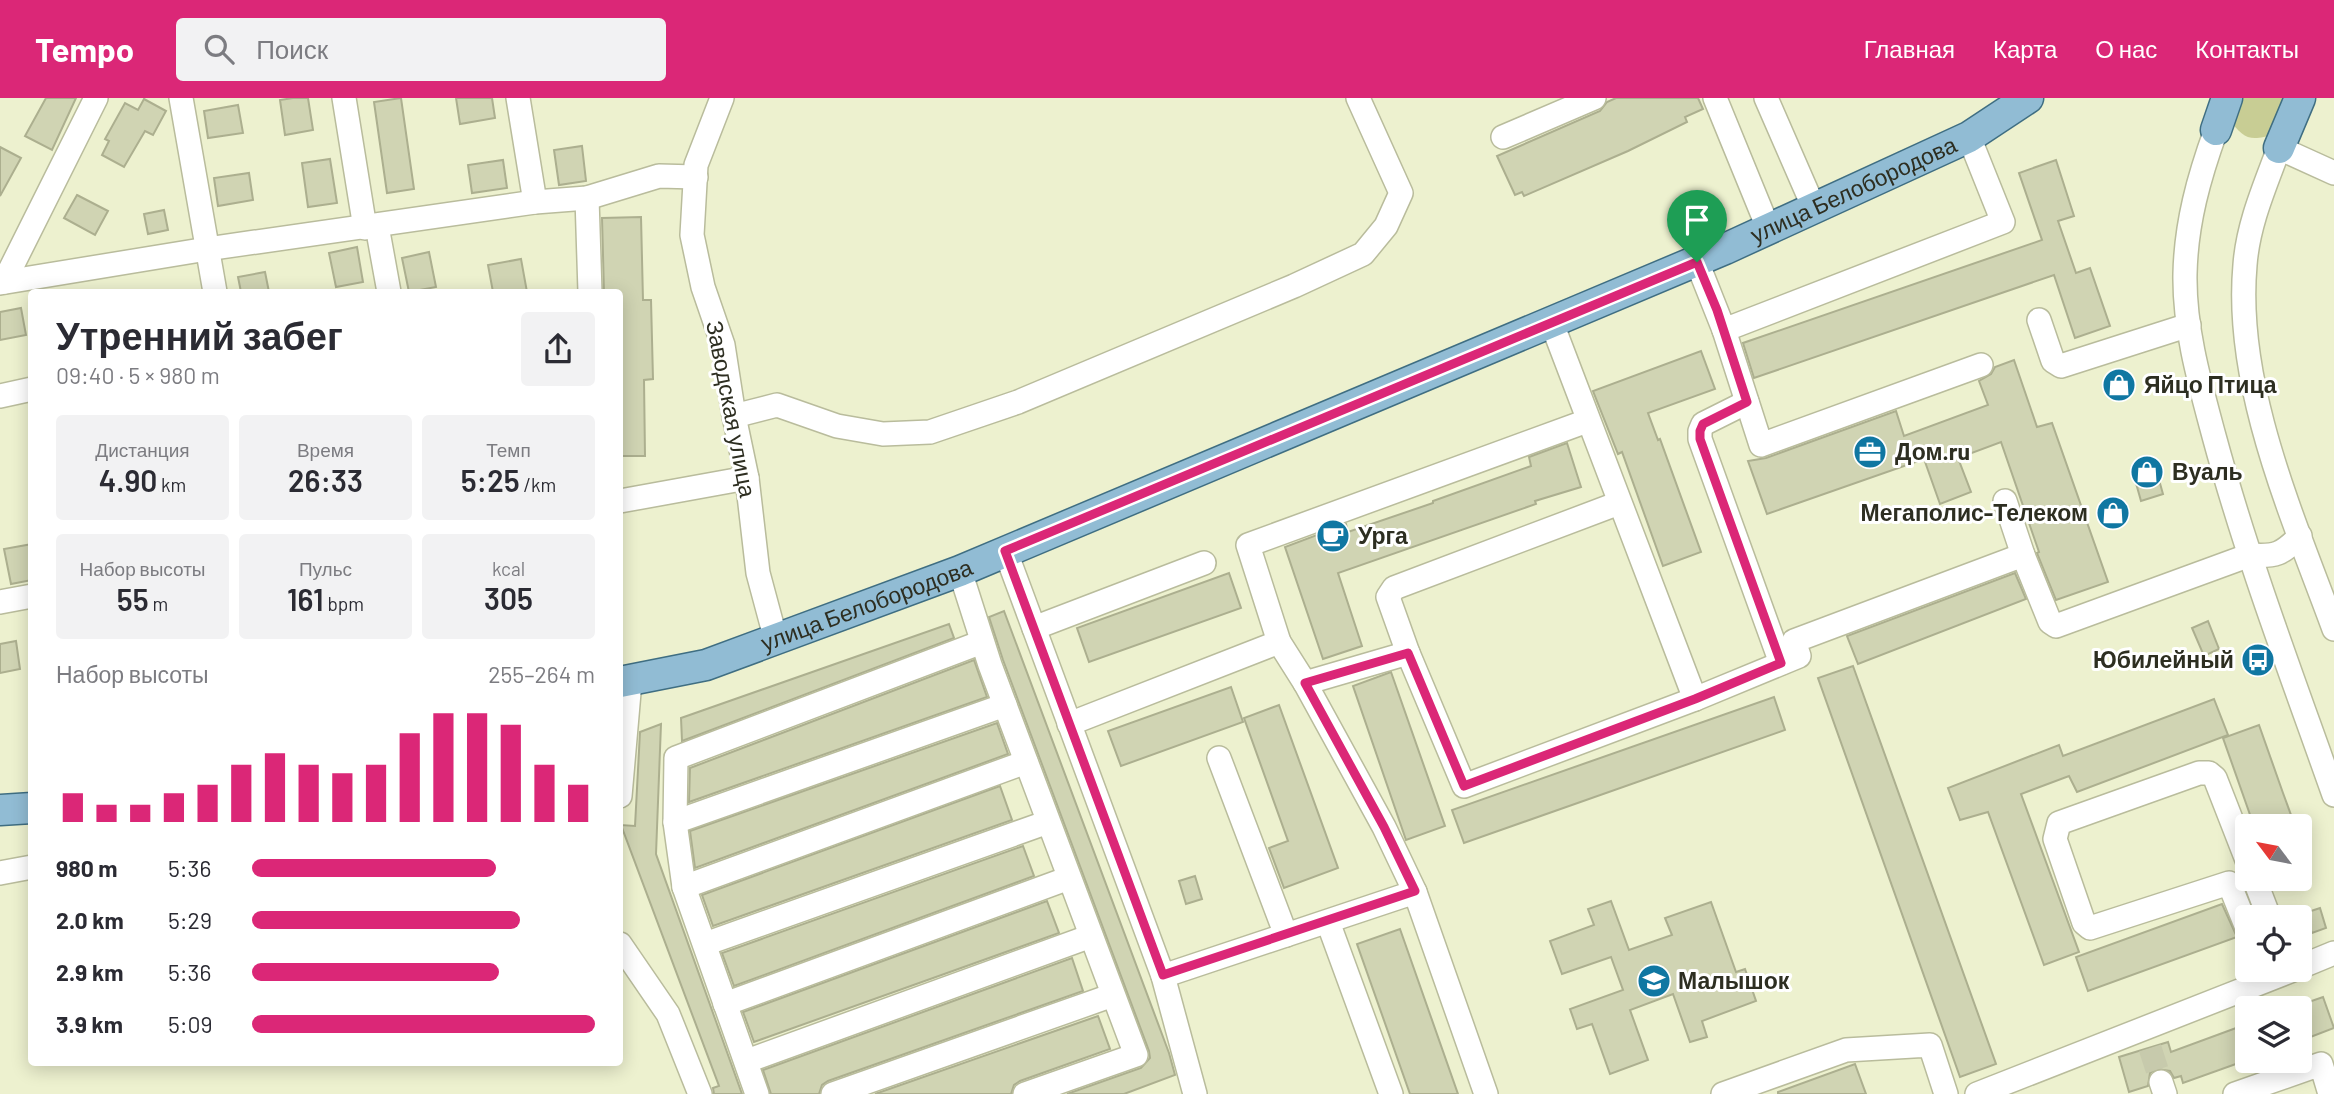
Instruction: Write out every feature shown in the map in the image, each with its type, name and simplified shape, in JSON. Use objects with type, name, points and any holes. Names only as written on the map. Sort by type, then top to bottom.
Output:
[{"type":"main road","name":"улица Белобородова","points":[[625,682],[706,665],[960,570],[1697,262],[1969,137],[2028,98]]},
{"type":"main road","points":[[2279,148],[2300,98]]},
{"type":"main road","points":[[2216,130],[2226,99]]},
{"type":"main road","points":[[0,810],[28,808]]},
{"type":"street","points":[[96,98],[2,282],[44,284],[207,249],[535,202],[587,198],[659,176],[696,177]]},
{"type":"street","points":[[181,98],[214,289]]},
{"type":"street","points":[[344,98],[371,227],[388,289]]},
{"type":"street","points":[[518,98],[535,202]]},
{"type":"street","name":"Заводская улица","points":[[722,98],[696,165],[692,234],[703,287],[723,345],[747,478],[758,573],[776,640]]},
{"type":"street","points":[[734,416],[777,405],[849,428],[883,434],[930,432],[1018,402],[1294,286],[1363,254],[1386,226],[1401,193],[1358,98]]},
{"type":"street","points":[[1503,137],[1594,98]]},
{"type":"street","points":[[1715,98],[1769,230]]},
{"type":"street","points":[[1766,98],[1814,208]]},
{"type":"street","points":[[2216,130],[2199,178],[2188,228],[2185,276],[2189,325],[2200,383],[2233,507],[2334,795]]},
{"type":"street","points":[[1724,331],[2003,222],[1969,137]]},
{"type":"street","points":[[2334,173],[2279,148],[2254,214],[2245,264],[2244,314],[2252,381],[2282,486],[2334,629]]},
{"type":"street","points":[[587,198],[590,289]]},
{"type":"street","points":[[1697,262],[1724,331],[1761,445],[1981,365]]},
{"type":"street","points":[[2039,320],[2053,361],[2061,366],[2189,325]]},
{"type":"street","points":[[1551,321],[1695,699]]},
{"type":"street","points":[[0,396],[28,391]]},
{"type":"street","points":[[1747,402],[1703,424],[1700,439],[1781,663]]},
{"type":"street","points":[[1486,1094],[1415,891],[1384,827],[1305,683],[1279,642],[1248,545],[1587,421]]},
{"type":"street","points":[[623,500],[747,478]]},
{"type":"street","points":[[2005,501],[2050,622],[2056,626],[2250,555],[2277,554],[2300,536]]},
{"type":"street","points":[[1619,503],[1394,588],[1388,597],[1408,653],[1464,786],[1695,699],[1799,656],[1794,640],[2023,555]]},
{"type":"street","points":[[1005,551],[1163,975],[1195,1094]]},
{"type":"street","points":[[1034,628],[1204,563]]},
{"type":"street","points":[[960,570],[982,642],[1136,1055],[1024,1094]]},
{"type":"street","points":[[0,602],[28,597]]},
{"type":"street","points":[[757,1094],[684,887],[675,822],[676,758],[982,642]]},
{"type":"street","points":[[1069,724],[1279,642]]},
{"type":"street","points":[[1305,683],[1408,653]]},
{"type":"street","points":[[623,728],[625,682]]},
{"type":"street","points":[[675,822],[1005,705]]},
{"type":"street","points":[[1219,758],[1286,935]]},
{"type":"street","points":[[684,887],[1026,762]]},
{"type":"street","points":[[2235,829],[2215,778],[2209,773],[2199,773],[2059,823],[2055,830],[2055,839],[2084,923],[2090,928],[2235,880]]},
{"type":"street","points":[[705,944],[1048,822]]},
{"type":"street","points":[[0,873],[28,868]]},
{"type":"street","points":[[725,1004],[1069,878]]},
{"type":"street","points":[[1163,975],[1415,891]]},
{"type":"street","points":[[1328,922],[1391,1094]]},
{"type":"street","points":[[747,1061],[1091,936]]},
{"type":"street","points":[[623,948],[668,1014],[700,1094]]},
{"type":"street","points":[[2312,962],[2334,953]]},
{"type":"street","points":[[1977,1094],[2147,1039],[2252,982]]},
{"type":"street","points":[[834,1094],[1113,995]]},
{"type":"street","points":[[1723,1094],[1846,1050],[1930,1045],[1946,1094]]},
{"type":"street","points":[[2235,1094],[2321,1064],[2330,1094]]},
{"type":"green space","points":[[2236,98],[2290,98],[2275,134],[2253,138],[2238,130],[2228,118]]},
{"type":"building","points":[[46,98],[76,98],[52,150],[25,136]]},
{"type":"building","points":[[308,98],[313,130],[285,135],[280,100]]},
{"type":"building","points":[[401,98],[414,189],[387,193],[374,102]]},
{"type":"building","points":[[456,98],[492,98],[495,118],[460,124]]},
{"type":"building","points":[[1616,98],[1698,98],[1703,109],[1685,117],[1687,122],[1628,151],[1524,196],[1522,192],[1515,195],[1497,156],[1600,111],[1607,102]]},
{"type":"building","points":[[144,99],[166,111],[153,135],[145,131],[124,167],[102,155],[109,141],[105,139],[125,103],[138,110]]},
{"type":"building","points":[[238,105],[243,133],[208,138],[204,111]]},
{"type":"building","points":[[582,146],[586,181],[559,185],[554,150]]},
{"type":"building","points":[[0,147],[21,158],[0,196]]},
{"type":"building","points":[[330,159],[337,203],[308,207],[302,163]]},
{"type":"building","points":[[503,160],[507,188],[472,193],[468,165]]},
{"type":"building","points":[[2056,160],[2074,216],[2058,221],[2076,273],[2090,268],[2110,326],[2075,338],[2054,275],[1754,378],[1743,343],[2042,240],[2019,173]]},
{"type":"building","points":[[249,173],[253,200],[218,206],[214,178]]},
{"type":"building","points":[[77,195],[108,211],[95,235],[64,218]]},
{"type":"building","points":[[164,210],[168,230],[148,234],[144,214]]},
{"type":"building","points":[[641,217],[643,300],[651,300],[653,379],[644,380],[645,456],[623,456],[623,289],[604,289],[602,218]]},
{"type":"building","points":[[357,247],[363,282],[336,287],[329,253]]},
{"type":"building","points":[[429,252],[436,287],[408,289],[402,258]]},
{"type":"building","points":[[521,259],[526,289],[492,289],[488,265]]},
{"type":"building","points":[[265,272],[268,289],[240,289],[238,277]]},
{"type":"building","points":[[21,308],[26,335],[0,340],[0,312]]},
{"type":"building","points":[[1701,351],[1715,389],[1648,413],[1701,552],[1663,566],[1622,452],[1618,454],[1593,391]]},
{"type":"building","points":[[2014,360],[2037,427],[2052,423],[2108,582],[2056,600],[2037,553],[2039,552],[2001,442],[1958,458],[1971,492],[1940,504],[1924,459],[1767,514],[1748,461],[1766,458],[1896,411],[1904,436],[1988,405],[1979,381],[1991,374],[1995,367]]},
{"type":"building","points":[[1567,443],[1581,487],[1535,501],[1536,504],[1338,573],[1362,646],[1323,659],[1285,547],[1346,524],[1348,532],[1433,503],[1531,466],[1529,457]]},
{"type":"building","points":[[2154,462],[2163,494],[2141,501],[2132,469]]},
{"type":"building","points":[[28,545],[28,581],[11,584],[4,549]]},
{"type":"building","points":[[1229,573],[1241,608],[1089,662],[1077,628]]},
{"type":"building","points":[[2015,573],[2026,599],[1858,664],[1847,636]]},
{"type":"building","points":[[1004,611],[1175,1075],[1124,1094],[1067,1094],[1141,1068],[1150,1058],[1003,660],[989,617]]},
{"type":"building","points":[[2208,621],[2219,649],[2204,656],[2192,628]]},
{"type":"building","points":[[949,624],[954,638],[682,741],[681,718]]},
{"type":"building","points":[[16,641],[20,669],[0,673],[0,644]]},
{"type":"building","points":[[974,660],[987,697],[689,802],[690,768]]},
{"type":"building","points":[[1853,666],[1996,1064],[1960,1077],[1818,678]]},
{"type":"building","points":[[1391,672],[1445,826],[1406,840],[1353,686]]},
{"type":"building","points":[[1231,687],[1243,722],[1121,766],[1108,731]]},
{"type":"building","points":[[1774,697],[1785,730],[1464,843],[1452,810]]},
{"type":"building","points":[[2214,699],[2228,735],[2077,792],[2069,776],[2021,794],[2079,952],[2044,965],[1988,812],[1960,820],[1948,788],[2059,745],[2063,756]]},
{"type":"building","points":[[1279,705],[1338,868],[1284,888],[1269,848],[1288,841],[1244,718]]},
{"type":"building","points":[[997,723],[1008,754],[695,868],[690,831]]},
{"type":"building","points":[[661,724],[656,854],[742,1094],[714,1094],[713,1088],[719,1086],[623,830],[623,825],[635,826],[640,732]]},
{"type":"building","points":[[2259,725],[2291,814],[2250,814],[2223,738]]},
{"type":"building","points":[[1000,786],[1012,820],[713,926],[702,895]]},
{"type":"building","points":[[1023,846],[1034,876],[734,986],[722,953]]},
{"type":"building","points":[[1195,876],[1202,899],[1186,904],[1179,881]]},
{"type":"building","points":[[1047,901],[1059,933],[754,1042],[743,1012]]},
{"type":"building","name":"Малышок","points":[[1611,901],[1629,950],[1672,935],[1665,918],[1711,902],[1736,972],[1745,969],[1756,1001],[1702,1021],[1707,1037],[1690,1042],[1673,994],[1630,1010],[1648,1060],[1610,1074],[1592,1024],[1577,1029],[1570,1009],[1623,990],[1611,957],[1562,974],[1550,941],[1594,925],[1588,909]]},
{"type":"building","points":[[2222,904],[2235,933],[2235,938],[2088,991],[2076,957]]},
{"type":"building","points":[[2320,908],[2326,928],[2312,933],[2312,911]]},
{"type":"building","points":[[1400,929],[1458,1094],[1410,1094],[1357,944]]},
{"type":"building","points":[[1072,958],[1083,991],[828,1081],[822,1085],[819,1094],[771,1094],[763,1070]]},
{"type":"building","points":[[2323,997],[2334,1028],[2312,1036],[2312,1001]]},
{"type":"building","points":[[1098,1016],[1110,1049],[1020,1081],[1014,1085],[1011,1094],[875,1094]]},
{"type":"building","points":[[2235,1028],[2235,1064],[2183,1083],[2181,1076],[2174,1078],[2170,1071],[2157,1069],[2150,1073],[2148,1086],[2129,1092],[2119,1057],[2168,1042],[2171,1052]]},
{"type":"building","points":[[1855,1064],[1866,1094],[1778,1094],[1778,1092]]},
{"type":"tunnel","points":[[2150,1048],[2161,1082]]},
{"type":"place","name":"Яйцо Птица","points":[[2119,385]]},
{"type":"place","name":"Дом.ru","points":[[1870,452]]},
{"type":"place","name":"Вуаль","points":[[2147,472]]},
{"type":"place","name":"Мегаполис-Телеком","points":[[2113,513]]},
{"type":"place","name":"Урга","points":[[1333,536]]},
{"type":"place","name":"Юбилейный","points":[[2258,660]]},
{"type":"place","name":"Малышок","points":[[1654,981]]},
{"type":"route","points":[[1697,262],[1717,310],[1747,402],[1703,424],[1700,439],[1781,663],[1695,699],[1464,786],[1408,653],[1305,683],[1384,827],[1415,891],[1163,975],[1005,551],[1697,262]]}]
